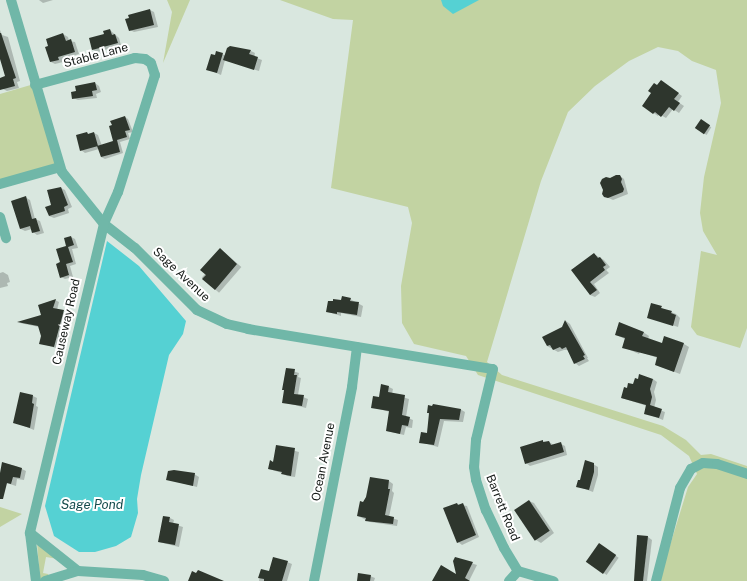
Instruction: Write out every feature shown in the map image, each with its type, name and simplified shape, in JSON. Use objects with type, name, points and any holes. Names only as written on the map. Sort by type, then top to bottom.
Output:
[{"type":"street","name":"Sage Avenue","points":[[11,0],[60,167],[65,177],[104,224],[135,248],[193,306],[212,318],[227,324],[248,329],[493,369]]},
{"type":"street","name":"Stable Lane","points":[[35,85],[135,58],[145,59],[151,64],[155,75]]},
{"type":"street","name":"Causeway Road","points":[[36,581],[30,533],[104,224],[118,192],[155,75]]},
{"type":"street","points":[[0,184],[60,167]]},
{"type":"street","points":[[0,217],[6,238]]},
{"type":"street","name":"Ocean Avenue","points":[[314,581],[352,388],[357,347]]},
{"type":"street","name":"Barrett Road","points":[[493,369],[482,407],[474,467],[476,480],[486,510],[504,548],[518,571]]},
{"type":"street","points":[[656,581],[667,531],[680,488],[691,469],[703,463],[717,464],[747,474]]},
{"type":"street","points":[[30,533],[78,571]]},
{"type":"street","points":[[45,581],[78,571],[143,575],[164,581]]},
{"type":"street","points":[[509,581],[518,571],[554,581]]},
{"type":"green space","points":[[167,0],[190,0],[163,63],[172,12]]},
{"type":"green space","points":[[280,0],[747,0],[747,328],[740,348],[697,335],[691,327],[701,251],[717,255],[703,231],[700,213],[704,177],[721,103],[716,70],[692,61],[678,51],[658,47],[629,61],[595,86],[568,112],[541,181],[487,362],[502,375],[663,426],[686,440],[701,455],[711,454],[747,466],[747,581],[659,581],[688,487],[697,474],[689,456],[661,435],[478,375],[466,356],[414,344],[402,323],[401,286],[412,223],[408,207],[331,188],[353,20],[333,19]]},
{"type":"green space","points":[[34,84],[58,167],[0,183],[0,94]]},
{"type":"green space","points":[[0,507],[22,514],[0,527]]},
{"type":"green space","points":[[37,542],[58,559],[46,557],[43,573],[48,574],[50,578],[40,581]]},
{"type":"water","points":[[441,0],[479,0],[453,14],[443,6]]},
{"type":"water","name":"Sage Pond","points":[[107,241],[139,266],[186,321],[183,334],[169,355],[141,475],[137,499],[138,513],[131,537],[116,546],[95,552],[79,552],[54,536],[45,506]]},
{"type":"building","points":[[150,9],[154,25],[129,31],[125,19],[129,18],[128,15]]},
{"type":"building","points":[[110,29],[112,35],[115,34],[118,43],[92,50],[89,38],[104,34],[103,31]]},
{"type":"building","points":[[0,33],[16,78],[13,79],[15,86],[0,90],[0,78],[5,76],[0,59]]},
{"type":"building","points":[[63,33],[66,41],[71,39],[75,52],[58,57],[59,60],[50,62],[45,47],[48,46],[46,39]]},
{"type":"building","points":[[230,46],[251,50],[249,54],[258,57],[254,70],[223,60],[227,48]]},
{"type":"building","points":[[216,51],[223,53],[217,73],[206,70],[211,54],[215,55]]},
{"type":"building","points":[[661,80],[679,93],[674,99],[680,103],[674,111],[669,107],[661,117],[655,112],[653,114],[642,106],[651,93],[648,91],[654,83],[657,85]]},
{"type":"building","points":[[95,82],[97,90],[92,91],[93,96],[72,99],[71,92],[76,91],[75,86]]},
{"type":"building","points":[[125,116],[130,130],[125,131],[127,137],[117,140],[120,152],[101,157],[97,146],[113,141],[109,126],[112,125],[110,121]]},
{"type":"building","points":[[701,119],[710,125],[704,134],[695,128]]},
{"type":"building","points":[[87,132],[88,134],[94,132],[98,146],[80,151],[76,135]]},
{"type":"building","points":[[620,175],[622,179],[621,182],[624,189],[623,192],[608,198],[604,197],[600,183],[602,179],[606,177],[610,178]]},
{"type":"building","points":[[61,187],[68,205],[64,207],[65,211],[49,216],[45,207],[51,205],[47,190]]},
{"type":"building","points":[[26,196],[32,219],[36,218],[40,231],[32,233],[30,226],[20,229],[11,201]]},
{"type":"building","points":[[71,236],[74,245],[68,247],[73,262],[66,264],[69,275],[60,278],[56,264],[60,262],[56,249],[66,246],[64,238]]},
{"type":"building","points":[[220,248],[237,264],[215,290],[202,279],[206,275],[200,270]]},
{"type":"building","points":[[594,253],[598,258],[600,257],[606,265],[603,267],[605,270],[590,282],[597,290],[590,295],[571,270]]},
{"type":"building","points":[[342,296],[351,298],[350,301],[359,302],[357,315],[326,312],[328,301],[333,301],[333,299],[341,300]]},
{"type":"building","points":[[56,299],[53,308],[64,310],[54,347],[39,344],[41,336],[38,326],[17,322],[41,315],[38,305]]},
{"type":"building","points":[[651,303],[662,306],[661,308],[672,311],[671,313],[676,315],[673,326],[647,318]]},
{"type":"building","points":[[565,320],[585,355],[583,356],[585,359],[574,364],[566,347],[562,349],[560,347],[553,350],[550,345],[547,346],[542,337],[562,327]]},
{"type":"building","points":[[619,322],[644,332],[642,336],[662,343],[664,336],[684,343],[674,372],[655,365],[657,357],[622,348],[625,338],[615,335]]},
{"type":"building","points":[[286,368],[295,369],[294,375],[297,375],[294,394],[304,395],[302,406],[282,403],[284,390],[282,390]]},
{"type":"building","points":[[639,374],[653,379],[650,389],[652,397],[650,405],[662,409],[659,418],[644,414],[646,405],[621,398],[624,387],[627,388],[628,383],[633,384],[635,378],[638,379]]},
{"type":"building","points":[[381,384],[389,386],[388,392],[405,395],[402,415],[410,417],[408,426],[402,425],[400,434],[386,431],[389,411],[371,408],[373,396],[379,397]]},
{"type":"building","points":[[20,392],[33,395],[32,403],[34,404],[30,428],[13,423]]},
{"type":"building","points":[[433,404],[461,409],[459,420],[440,419],[434,445],[419,443],[421,432],[427,433],[429,413],[427,413],[428,405],[432,406]]},
{"type":"building","points":[[543,440],[543,442],[549,441],[551,445],[561,442],[564,452],[525,464],[520,447]]},
{"type":"building","points":[[276,445],[295,448],[291,476],[281,474],[282,472],[268,469],[270,460],[273,462]]},
{"type":"building","points":[[585,460],[594,463],[594,472],[589,490],[576,487],[578,480],[580,480]]},
{"type":"building","points":[[2,462],[22,468],[20,478],[13,477],[11,484],[7,483],[3,499],[0,499],[0,473]]},
{"type":"building","points":[[174,470],[195,473],[193,486],[166,480],[168,471]]},
{"type":"building","points":[[370,477],[389,480],[388,489],[390,489],[385,515],[394,517],[393,524],[365,521],[366,518],[357,516],[360,501],[363,502],[366,497]]},
{"type":"building","points":[[529,500],[550,531],[535,541],[514,510]]},
{"type":"building","points":[[457,503],[458,505],[463,503],[476,535],[457,543],[443,508]]},
{"type":"building","points":[[163,516],[170,517],[169,522],[179,524],[175,545],[158,542]]},
{"type":"building","points":[[637,535],[648,536],[643,581],[634,581]]},
{"type":"building","points":[[599,543],[616,555],[603,574],[586,562]]},
{"type":"building","points":[[273,557],[288,561],[282,581],[264,581],[264,579],[258,578],[261,569],[269,571]]},
{"type":"building","points":[[455,557],[473,562],[465,578],[470,581],[432,581],[441,565],[456,574],[453,561]]},
{"type":"building","points":[[198,570],[224,581],[188,581],[192,571],[196,573]]},
{"type":"building","points":[[358,573],[371,575],[370,581],[357,581]]}]
